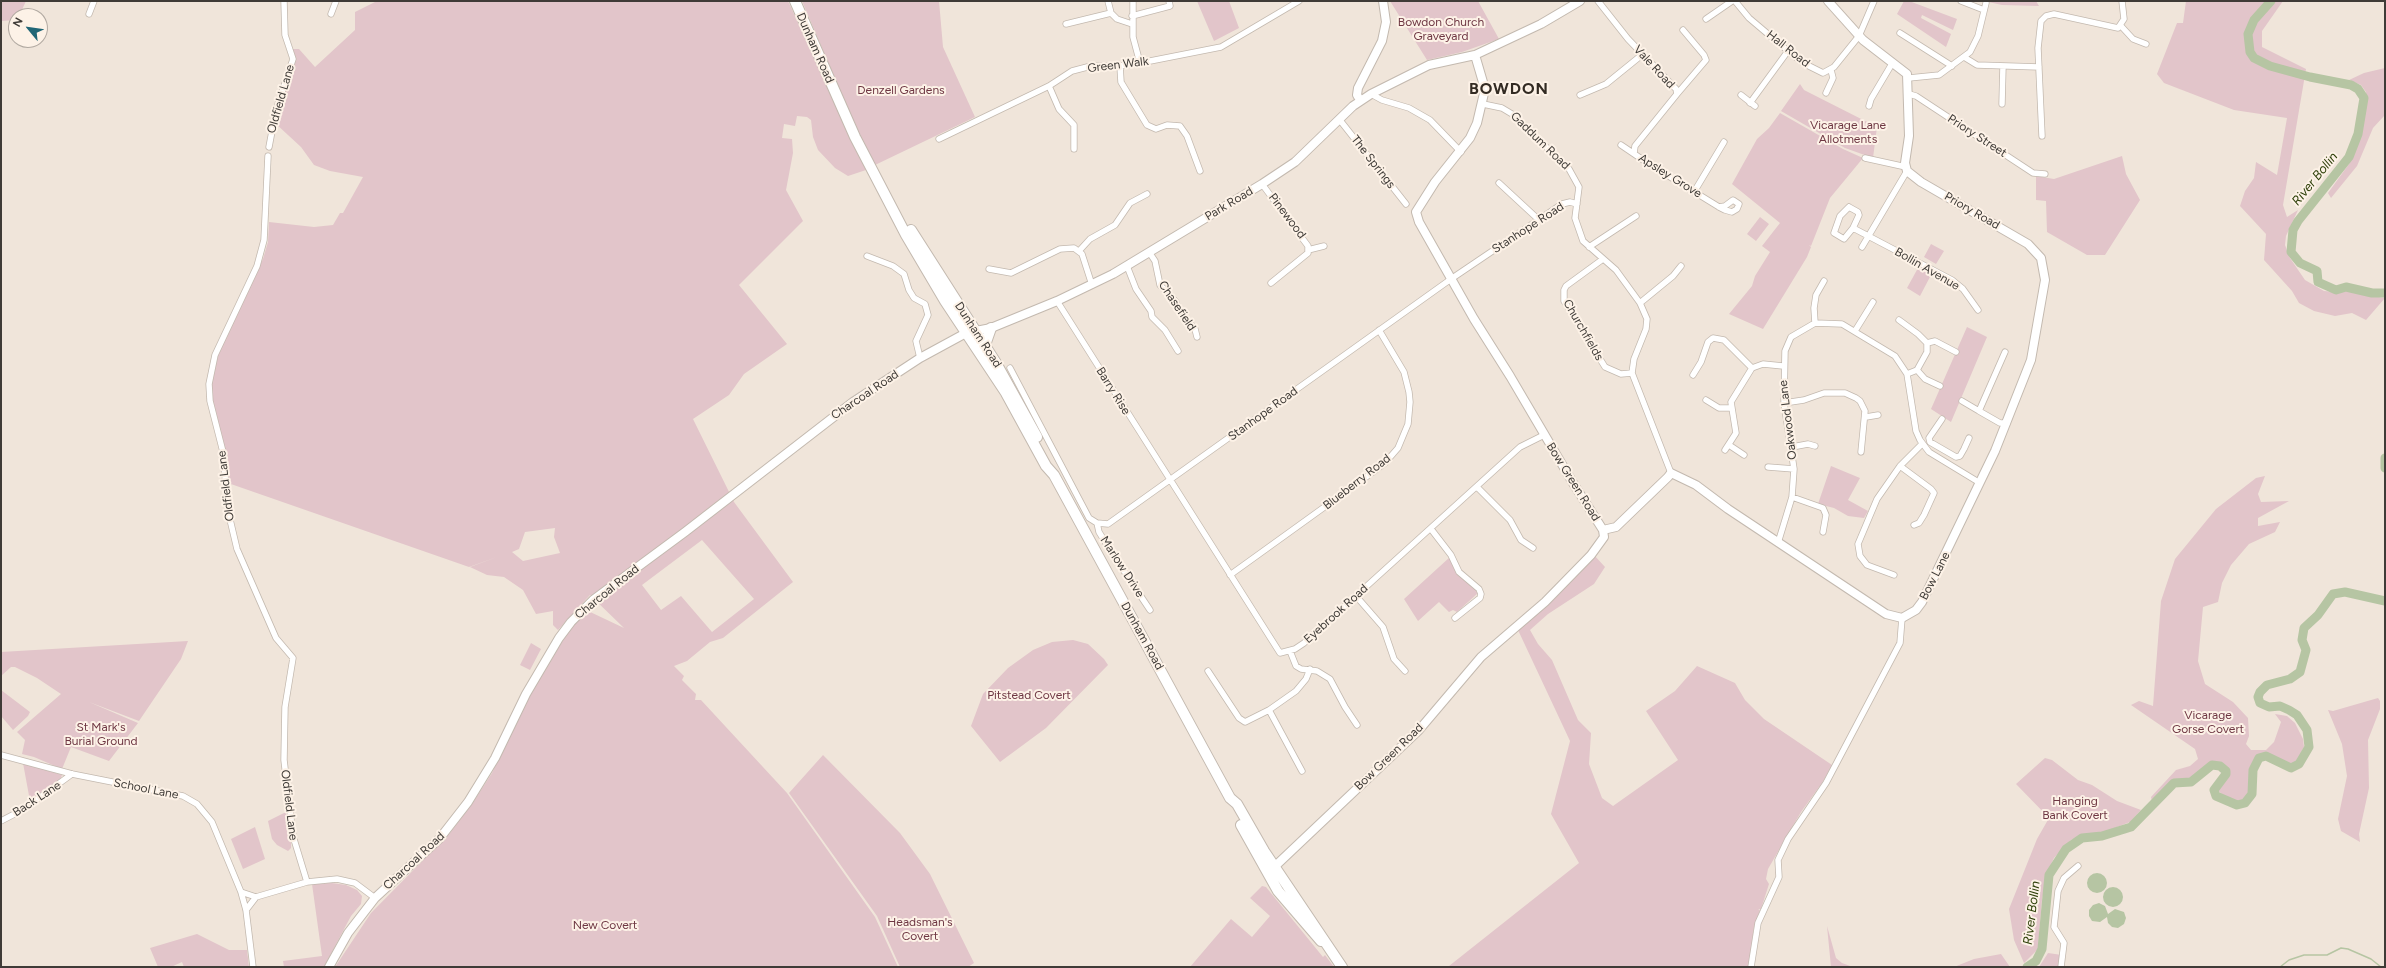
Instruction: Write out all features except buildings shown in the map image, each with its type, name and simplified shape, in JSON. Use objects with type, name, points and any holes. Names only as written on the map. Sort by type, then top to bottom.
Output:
[{"type":"highway","name":"Dunham Road","points":[[795,1],[854,137],[926,269],[983,358],[1046,466],[1054,475]]},
{"type":"highway","name":"Dunham Road","points":[[890,201],[977,332],[1026,415],[1050,461],[1054,475],[1230,798],[1231,807],[1301,920],[1316,937],[1326,944],[1342,967]]},
{"type":"highway","points":[[961,310],[960,314],[967,328],[966,332]]},
{"type":"highway","points":[[985,345],[991,328]]},
{"type":"highway","points":[[977,332],[975,339],[983,351],[983,358]]},
{"type":"main road","points":[[1360,100],[1357,95],[1358,88],[1382,41],[1386,22],[1383,1]]},
{"type":"main road","name":"Park Road","points":[[966,332],[977,332],[991,328],[1092,285],[1262,184],[1295,162],[1360,100],[1429,65],[1476,55],[1541,24],[1580,1]]},
{"type":"main road","points":[[1828,1],[1859,36],[1904,70],[1909,78],[1909,136],[1906,169]]},
{"type":"main road","name":"Bow Green Road","points":[[1271,871],[1419,730],[1466,673],[1491,647],[1534,612],[1591,555],[1604,537],[1603,530],[1544,435],[1451,279],[1419,222],[1416,212],[1435,182],[1461,152],[1470,138],[1483,104],[1484,81],[1476,55]]},
{"type":"main road","name":"Priory Road","points":[[1906,169],[1921,182],[2028,244],[2037,251]]},
{"type":"main road","name":"Bow Lane","points":[[1902,618],[1916,610],[1922,602],[1980,484],[2007,423],[2028,370],[2037,330],[2045,280],[2044,267],[2037,251]]},
{"type":"main road","name":"Charcoal Road","points":[[375,898],[440,838],[468,802],[495,758],[536,676],[559,638],[576,616],[593,600],[685,532],[852,402],[920,358],[966,332]]},
{"type":"main road","points":[[1603,530],[1616,527],[1668,478],[1671,473],[1696,485],[1778,543],[1886,614],[1902,618]]},
{"type":"main road","points":[[329,967],[348,933],[375,898]]},
{"type":"street","points":[[89,14],[94,1]]},
{"type":"street","points":[[331,14],[336,1]]},
{"type":"street","points":[[1108,1],[1111,14],[1117,20],[1132,24]]},
{"type":"street","points":[[1133,1],[1132,24],[1140,63]]},
{"type":"street","points":[[1132,16],[1170,6],[1169,1]]},
{"type":"street","name":"Green Walk","points":[[939,139],[1049,86],[1072,72],[1091,66],[1120,66],[1140,63],[1221,46],[1299,1]]},
{"type":"street","name":"Vale Road","points":[[1598,1],[1613,22],[1676,89],[1677,94],[1635,146],[1634,153]]},
{"type":"street","points":[[1706,19],[1734,1]]},
{"type":"street","name":"Hall Road","points":[[1734,1],[1749,18],[1788,51],[1818,71],[1826,72],[1831,70]]},
{"type":"street","points":[[1826,92],[1833,78],[1831,70],[1859,36],[1874,1]]},
{"type":"street","points":[[1960,1],[1984,10]]},
{"type":"street","points":[[2121,26],[2124,19],[2122,1]]},
{"type":"street","name":"Oldfield Lane","points":[[269,147],[276,110],[292,59],[285,35],[284,2]]},
{"type":"street","points":[[1909,78],[1939,75],[1964,57],[1975,45],[1986,3]]},
{"type":"street","points":[[1066,24],[1111,14]]},
{"type":"street","points":[[2042,136],[2039,67],[2040,25],[2049,14],[2111,28],[2121,26]]},
{"type":"street","points":[[2121,26],[2133,39],[2146,44]]},
{"type":"street","points":[[1677,94],[1706,60],[1704,54],[1683,30]]},
{"type":"street","points":[[1900,34],[1952,66]]},
{"type":"street","points":[[1741,95],[1753,104],[1788,51]]},
{"type":"street","points":[[1580,95],[1606,84],[1643,54]]},
{"type":"street","points":[[1964,57],[1977,65],[2039,67]]},
{"type":"street","points":[[1869,106],[1870,99],[1893,62]]},
{"type":"street","points":[[1120,66],[1121,82],[1147,125],[1156,129],[1167,125],[1180,126],[1187,136],[1200,171]]},
{"type":"street","points":[[2002,104],[2003,66]]},
{"type":"street","points":[[1049,86],[1059,109],[1074,125],[1074,149]]},
{"type":"street","points":[[1371,94],[1409,108],[1430,120],[1461,152]]},
{"type":"street","name":"Priory Street","points":[[1909,94],[1916,96],[2033,173],[2046,174]]},
{"type":"street","name":"Gaddum Road","points":[[1483,104],[1502,108],[1512,114],[1569,169],[1578,187],[1577,225],[1588,247],[1603,259],[1627,283],[1647,319],[1646,329],[1634,359],[1632,373]]},
{"type":"street","name":"The Springs","points":[[1339,119],[1406,204]]},
{"type":"street","points":[[1694,192],[1724,142]]},
{"type":"street","name":"Apsley Grove","points":[[1620,145],[1719,207]]},
{"type":"street","name":"Oldfield Lane","points":[[268,156],[264,240],[257,266],[215,355],[210,384],[210,401],[223,452],[228,511],[239,554],[276,638],[293,658],[285,707],[284,760],[293,836],[307,882]]},
{"type":"street","points":[[1862,247],[1906,169],[1865,158]]},
{"type":"street","points":[[1499,183],[1539,220]]},
{"type":"street","name":"Pinewood","points":[[1262,184],[1300,233],[1308,246],[1308,253],[1271,283]]},
{"type":"street","points":[[1079,251],[1090,239],[1115,224],[1130,203],[1147,194]]},
{"type":"street","name":"Stanhope Road","points":[[1097,523],[1108,524],[1379,330],[1396,320],[1451,279],[1562,204],[1570,202],[1577,204]]},
{"type":"street","points":[[1849,207],[1858,212],[1859,215],[1853,228],[1844,239],[1834,233],[1840,216],[1849,207]]},
{"type":"street","points":[[1588,247],[1636,216]]},
{"type":"street","name":"Bollin Avenue","points":[[1853,228],[1958,284],[1978,310]]},
{"type":"street","name":"Pinewood","points":[[1308,250],[1324,246]]},
{"type":"street","points":[[988,269],[1011,273],[1060,249],[1074,248],[1082,254],[1092,285]]},
{"type":"street","name":"Chasefield","points":[[1149,252],[1155,261],[1160,285],[1176,302],[1180,314],[1195,329],[1197,337]]},
{"type":"street","points":[[867,256],[893,266],[904,274],[909,290],[914,298],[925,304],[928,315],[916,341],[920,358]]},
{"type":"street","name":"Churchfields","points":[[1603,259],[1566,286],[1564,290],[1564,301],[1605,367],[1621,374],[1632,373]]},
{"type":"street","points":[[1126,266],[1136,288],[1151,311],[1152,318],[1165,330],[1178,351]]},
{"type":"street","points":[[1640,304],[1673,276],[1681,266]]},
{"type":"street","points":[[1824,281],[1816,295],[1814,308],[1815,323],[1838,323],[1895,356],[1907,374],[1916,431],[1922,444],[1929,452],[1980,484]]},
{"type":"street","name":"Barry Rise","points":[[1057,301],[1169,480]]},
{"type":"street","points":[[1855,332],[1873,302]]},
{"type":"street","points":[[1899,320],[1918,334],[1926,343],[1927,352],[1917,370],[1907,374]]},
{"type":"street","name":"Oakwood Lane","points":[[1778,543],[1792,497],[1794,469],[1792,447],[1784,403],[1783,366],[1785,351],[1792,338],[1815,323]]},
{"type":"street","name":"Blueberry Road","points":[[1230,575],[1386,463],[1398,448],[1408,424],[1410,402],[1409,392],[1404,372],[1379,330]]},
{"type":"street","points":[[1694,375],[1701,362],[1708,342],[1713,338],[1724,340],[1752,368]]},
{"type":"street","points":[[1926,343],[1935,341],[1956,352]]},
{"type":"street","points":[[1979,411],[2005,352]]},
{"type":"street","points":[[1725,450],[1736,432],[1731,408],[1733,396],[1752,368],[1763,364],[1783,366]]},
{"type":"street","points":[[1010,368],[1089,518],[1097,523]]},
{"type":"street","points":[[1917,370],[1925,379],[1940,386]]},
{"type":"street","points":[[1632,373],[1671,473]]},
{"type":"street","points":[[1784,403],[1804,400],[1824,393],[1844,392],[1860,401],[1866,417],[1862,452]]},
{"type":"street","points":[[1706,400],[1719,408],[1731,408]]},
{"type":"street","points":[[1962,401],[2000,423],[2007,423]]},
{"type":"street","points":[[1866,417],[1878,415]]},
{"type":"street","points":[[1942,419],[1929,441],[1956,457],[1960,456],[1969,442],[1969,438]]},
{"type":"street","name":"Eyebrook Road","points":[[1290,651],[1314,634],[1520,447],[1544,435]]},
{"type":"street","points":[[1792,447],[1808,444],[1815,446]]},
{"type":"street","points":[[1894,575],[1868,565],[1860,556],[1858,544],[1877,499],[1900,466],[1922,444]]},
{"type":"street","points":[[1729,445],[1744,455]]},
{"type":"street","points":[[1942,460],[1946,452]]},
{"type":"street","points":[[1900,466],[1931,489],[1934,493],[1924,516],[1919,523],[1914,525]]},
{"type":"street","points":[[1768,467],[1794,469]]},
{"type":"street","points":[[1169,480],[1276,649],[1280,653],[1290,651],[1296,666],[1310,669],[1330,679],[1345,708],[1357,726]]},
{"type":"street","points":[[1477,487],[1510,520],[1521,540],[1533,548]]},
{"type":"street","points":[[1792,497],[1823,508],[1826,515],[1823,532]]},
{"type":"street","name":"Marlow Drive","points":[[1097,523],[1099,532],[1150,610]]},
{"type":"street","points":[[1431,529],[1451,555],[1459,572],[1479,589],[1481,594],[1480,598],[1455,618]]},
{"type":"street","points":[[1356,596],[1383,627],[1394,659],[1405,671]]},
{"type":"street","points":[[1751,967],[1758,923],[1779,877],[1780,868],[1776,864],[1788,839],[1826,783],[1900,643],[1902,618]]},
{"type":"street","points":[[1208,671],[1241,720],[1248,721],[1269,710],[1301,687],[1310,669]]},
{"type":"street","points":[[1269,710],[1302,771]]},
{"type":"street","name":"School Lane","points":[[1,755],[72,774],[183,796],[197,804],[212,822],[241,892],[246,910],[253,967]]},
{"type":"street","name":"Back Lane","points":[[1,821],[24,809],[72,774]]},
{"type":"street","points":[[2061,967],[2064,942],[2054,926],[2058,890],[2064,878],[2078,866]]},
{"type":"street","name":"Charcoal Road","points":[[256,897],[307,882],[336,880],[349,881],[375,898]]},
{"type":"street","points":[[241,892],[256,897],[246,910]]},
{"type":"green space","points":[[1,1],[26,1],[23,8],[8,8],[8,21],[1,21]]},
{"type":"green space","name":"New Covert","points":[[377,1],[788,1],[866,170],[848,176],[835,168],[818,150],[813,137],[811,120],[807,117],[797,116],[795,126],[784,124],[782,138],[792,139],[793,153],[786,190],[803,221],[739,285],[787,344],[744,374],[729,395],[693,419],[734,502],[793,582],[723,638],[710,642],[687,661],[674,666],[684,676],[682,680],[696,694],[695,700],[701,700],[787,793],[875,917],[898,967],[335,967],[371,913],[450,833],[474,801],[492,773],[529,695],[571,627],[586,610],[624,628],[590,595],[558,630],[553,625],[553,611],[536,614],[523,590],[504,577],[487,575],[470,567],[497,557],[469,567],[228,483],[225,453],[213,402],[211,385],[218,355],[233,317],[263,259],[268,242],[269,222],[314,227],[333,225],[340,213],[343,213],[363,177],[330,171],[314,165],[301,147],[275,123],[294,65],[292,49],[299,49],[315,67],[355,30],[355,12]],"holes":[[[555,528],[554,537],[560,553],[523,561],[512,552],[519,549],[525,532]],[[702,540],[754,599],[712,632],[681,596],[661,610],[642,585]]]},
{"type":"green space","name":"Denzell Gardens","points":[[802,1],[939,1],[943,47],[975,117],[875,165],[859,135]]},
{"type":"green space","points":[[1197,1],[1229,1],[1239,28],[1214,41]]},
{"type":"green space","name":"Bowdon Church Graveyard","points":[[1390,1],[1478,1],[1499,39],[1462,52],[1427,60]]},
{"type":"green space","points":[[1904,1],[1909,1],[1957,19],[1953,30],[1922,15],[1921,18],[1951,34],[1946,47],[1897,14]]},
{"type":"green space","points":[[1984,1],[2036,1],[2039,6],[2002,5]]},
{"type":"green space","points":[[2186,1],[2283,1],[2262,31],[2262,47],[2306,69],[2283,205],[2287,217],[2298,210],[2286,236],[2285,245],[2290,258],[2305,280],[2324,291],[2337,292],[2347,289],[2359,294],[2385,298],[2366,320],[2352,313],[2335,316],[2314,311],[2299,303],[2292,291],[2264,260],[2266,234],[2240,206],[2245,191],[2254,178],[2256,162],[2277,175],[2287,118],[2234,110],[2164,83],[2157,74],[2177,23],[2183,23]]},
{"type":"green space","points":[[2385,68],[2384,116],[2373,128],[2357,166],[2331,198],[2328,193],[2349,164],[2361,134],[2366,110],[2366,92],[2361,85],[2349,80],[2364,73]]},
{"type":"green space","name":"Vicarage Lane Allotments","points":[[1800,84],[1804,90],[1877,127],[1873,158],[1845,148],[1781,111]]},
{"type":"green space","points":[[1780,113],[1843,149],[1863,158],[1830,198],[1811,246],[1809,245],[1811,247],[1807,257],[1763,329],[1729,314],[1752,286],[1755,276],[1770,252],[1762,246],[1780,223],[1732,184],[1757,139],[1769,128]]},
{"type":"green space","points":[[2122,156],[2126,174],[2140,200],[2105,255],[2087,255],[2047,232],[2046,201],[2036,200],[2036,176],[2054,179]]},
{"type":"green space","points":[[1760,217],[1769,224],[1756,241],[1747,234]]},
{"type":"green space","points":[[1931,244],[1944,251],[1936,264],[1924,257]]},
{"type":"green space","points":[[1918,268],[1931,275],[1920,296],[1907,288]]},
{"type":"green space","points":[[1967,327],[1987,337],[1951,422],[1931,409]]},
{"type":"green space","points":[[1831,466],[1860,478],[1848,500],[1868,511],[1864,518],[1848,516],[1834,508],[1818,504]]},
{"type":"green space","name":"Vicarage Gorse Covert","points":[[2265,476],[2258,494],[2261,502],[2289,501],[2258,518],[2258,526],[2280,522],[2275,532],[2249,544],[2231,565],[2222,583],[2218,602],[2203,607],[2198,661],[2205,684],[2233,702],[2248,718],[2249,736],[2246,744],[2251,750],[2266,750],[2274,742],[2281,722],[2275,714],[2287,716],[2295,723],[2303,739],[2304,747],[2294,766],[2288,765],[2270,756],[2258,756],[2249,770],[2250,793],[2245,801],[2234,801],[2224,797],[2218,790],[2227,768],[2222,763],[2210,762],[2195,778],[2173,782],[2152,802],[2151,797],[2176,770],[2190,766],[2198,759],[2195,749],[2131,705],[2139,701],[2153,706],[2161,601],[2175,559],[2216,509],[2256,478]]},
{"type":"green space","points":[[1594,555],[1605,567],[1594,584],[1548,614],[1530,630],[1538,644],[1552,660],[1578,720],[1591,733],[1589,764],[1602,798],[1613,806],[1678,760],[1646,711],[1675,691],[1697,666],[1735,683],[1745,700],[1764,719],[1832,765],[1822,783],[1801,812],[1768,869],[1766,879],[1769,884],[1761,909],[1758,909],[1760,910],[1754,927],[1749,967],[1449,966],[1579,863],[1551,814],[1570,741],[1518,630]]},
{"type":"green space","points":[[1450,557],[1478,593],[1457,612],[1453,610],[1449,612],[1439,602],[1418,621],[1404,599]]},
{"type":"green space","name":"Pitstead Covert","points":[[1073,640],[1088,644],[1104,659],[1108,665],[1046,728],[1000,762],[971,726],[983,694],[1008,668],[1033,650],[1052,642]]},
{"type":"green space","name":"St Mark's Burial Ground","points":[[188,641],[181,659],[139,721],[89,702],[138,723],[109,761],[71,747],[62,769],[34,757],[22,754],[25,740],[17,732],[61,694],[37,678],[15,667],[11,667],[1,676],[1,652]]},
{"type":"green space","points":[[531,643],[541,649],[530,670],[520,665]]},
{"type":"green space","points":[[1,690],[30,712],[28,716],[13,730],[1,716]]},
{"type":"green space","points":[[2378,698],[2380,701],[2380,709],[2368,740],[2369,788],[2359,834],[2360,842],[2341,831],[2338,819],[2347,776],[2342,744],[2328,710],[2333,711]]},
{"type":"green space","name":"Headsman's Covert","points":[[823,755],[900,833],[930,874],[974,963],[968,967],[900,967],[877,916],[789,793]]},
{"type":"green space","name":"Hanging Bank Covert","points":[[2045,758],[2052,760],[2078,780],[2092,785],[2117,801],[2141,810],[2130,822],[2102,833],[2083,835],[2071,840],[2054,858],[2048,871],[2042,900],[2038,949],[2024,963],[2014,940],[2009,909],[2037,839],[2049,818],[2016,784]]},
{"type":"green space","points":[[23,763],[62,775],[60,780],[30,801]]},
{"type":"green space","points":[[286,812],[291,839],[291,848],[288,851],[277,845],[272,839],[268,821]]},
{"type":"green space","points":[[255,827],[265,859],[243,869],[231,839]]},
{"type":"green space","points":[[332,883],[346,885],[357,890],[362,896],[361,904],[351,916],[324,967],[284,967],[283,961],[322,956],[312,884]]},
{"type":"green space","points":[[1262,886],[1266,887],[1323,957],[1325,955],[1334,967],[1190,967],[1231,919],[1252,937],[1270,916],[1250,898]]},
{"type":"green space","points":[[1827,926],[1836,958],[1842,963],[1853,967],[1831,967]]},
{"type":"green space","points":[[197,934],[229,950],[247,950],[249,967],[184,967],[182,962],[171,967],[158,967],[150,948]]},
{"type":"green space","points":[[2048,953],[2062,955],[2058,967],[2039,967]]},
{"type":"green space","points":[[2001,954],[2010,967],[1954,967],[1974,959]]},
{"type":"shaded area","points":[[2097,873],[2104,876],[2107,883],[2104,890],[2097,893],[2090,890],[2087,883],[2090,876]]},
{"type":"shaded area","points":[[2113,887],[2120,890],[2123,897],[2120,904],[2113,907],[2106,904],[2103,897],[2106,890]]},
{"type":"shaded area","points":[[2099,903],[2105,906],[2108,914],[2115,909],[2124,912],[2126,918],[2124,924],[2118,928],[2112,927],[2108,923],[2107,917],[2100,922],[2092,921],[2089,916],[2089,910],[2093,905]]},
{"type":"waterway","name":"River Bollin","points":[[2271,1],[2254,20],[2248,34],[2250,52],[2254,58],[2270,66],[2310,77],[2351,85],[2358,89],[2364,98],[2358,134],[2349,157],[2298,221],[2293,230],[2291,252],[2300,263],[2317,271],[2318,282],[2336,290],[2346,287],[2372,293],[2385,293]]},
{"type":"waterway","name":"River Bollin","points":[[2385,458],[2385,468]]},
{"type":"waterway","name":"River Bollin","points":[[2027,967],[2036,961],[2042,949],[2049,875],[2066,849],[2082,838],[2102,836],[2131,827],[2174,783],[2191,782],[2212,765],[2220,766],[2226,771],[2226,774],[2214,790],[2216,796],[2237,805],[2245,803],[2252,794],[2253,770],[2259,758],[2266,756],[2291,768],[2299,764],[2309,747],[2307,730],[2297,715],[2289,710],[2280,706],[2269,707],[2260,703],[2258,697],[2260,692],[2267,685],[2290,679],[2300,672],[2306,650],[2302,640],[2304,628],[2318,615],[2333,594],[2345,592],[2385,601]]},
{"type":"waterway","points":[[2280,967],[2289,960],[2304,955],[2327,955],[2341,948],[2348,949],[2371,959],[2381,967]]},
{"type":"district","name":"BOWDON","points":[[1509,89]]}]
